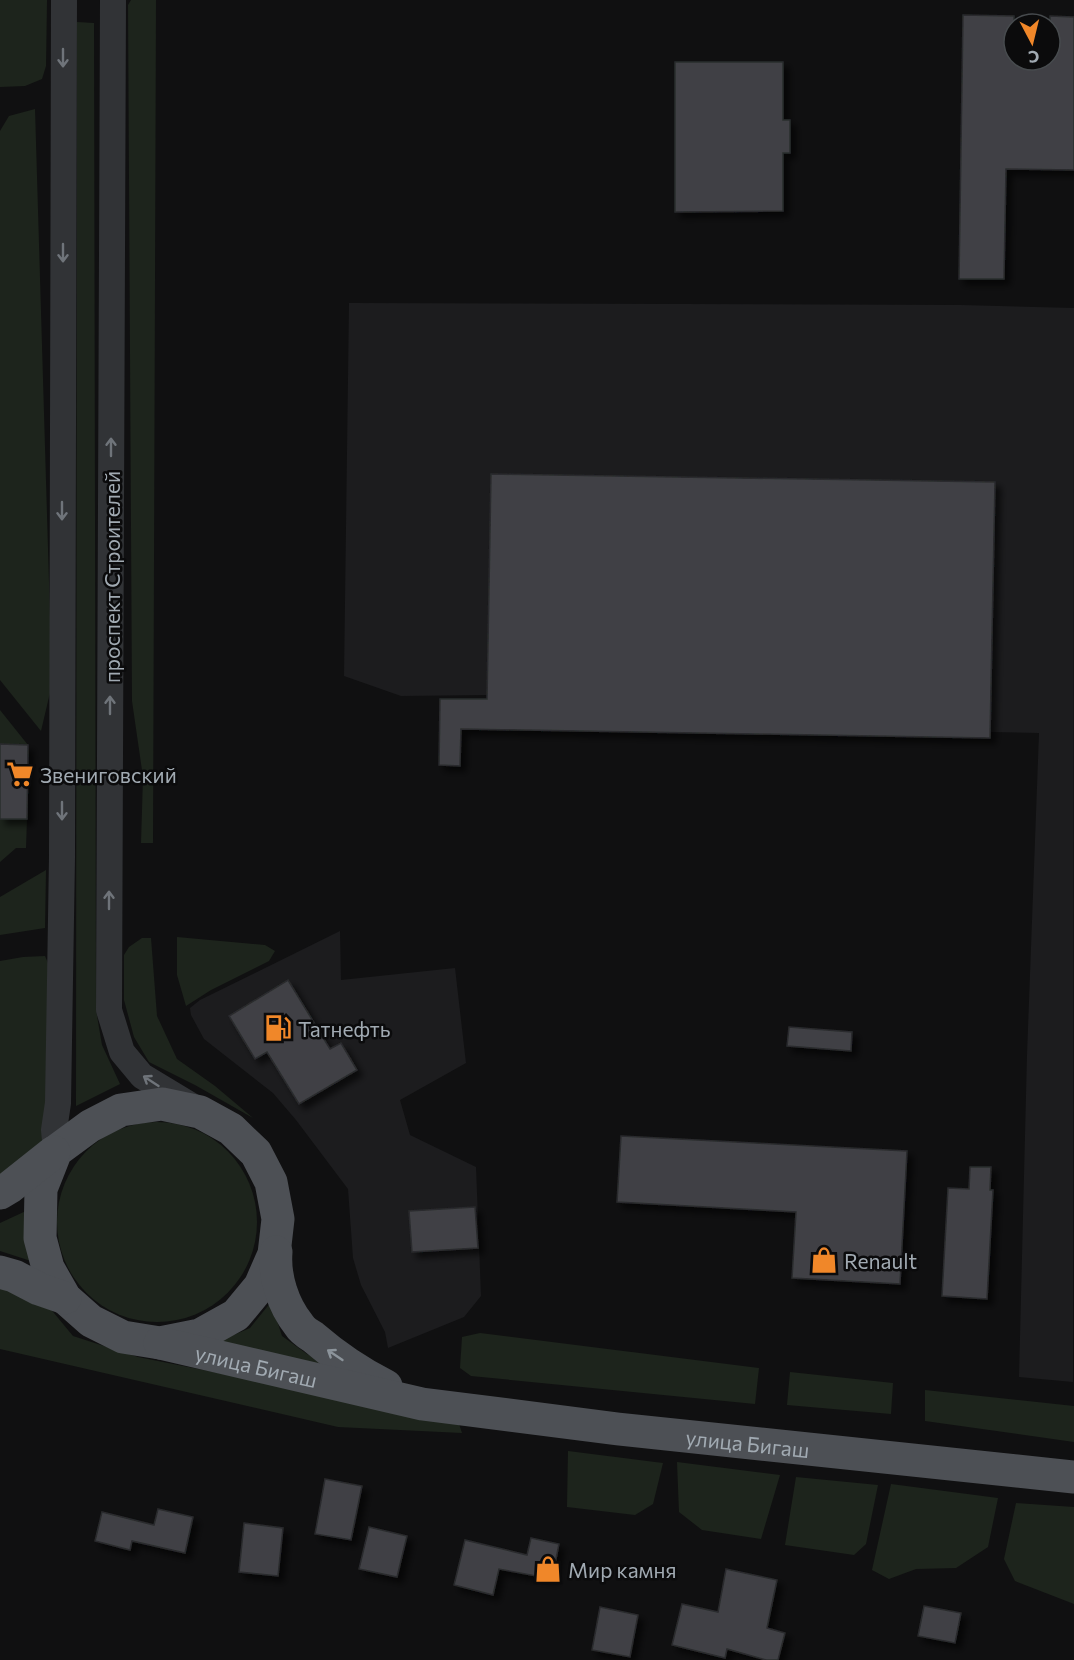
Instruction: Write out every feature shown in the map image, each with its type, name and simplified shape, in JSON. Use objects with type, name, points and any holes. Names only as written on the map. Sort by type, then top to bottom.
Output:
[{"type":"main road","points":[[0,1193],[90,1126],[121,1110],[162,1104],[200,1112],[231,1129],[256,1153],[271,1182],[278,1219],[274,1254],[260,1286],[236,1315],[200,1335],[160,1343]]},
{"type":"main road","points":[[56,1151],[41,1189],[40,1238],[48,1268],[65,1298]]},
{"type":"main road","name":"улица Бигаш","points":[[278,1219],[274,1266],[282,1296],[299,1326],[372,1379],[422,1404]]},
{"type":"main road","points":[[0,1272],[15,1276],[39,1289],[65,1298]]},
{"type":"main road","name":"улица Бигаш","points":[[65,1298],[91,1322],[123,1337],[160,1343],[422,1404],[618,1429],[1074,1476]]},
{"type":"street","points":[[56,1151],[54,1130],[58,1103],[62,857],[64,0]]},
{"type":"street","name":"проспект Строителей","points":[[113,0],[109,1010],[122,1052],[142,1076],[200,1112]]},
{"type":"shaded area","points":[[0,0],[47,0],[46,66],[42,79],[25,86],[0,87]]},
{"type":"shaded area","points":[[131,0],[156,0],[153,843],[141,843],[143,777],[132,701],[128,5]]},
{"type":"shaded area","points":[[77,22],[94,23],[96,1010],[102,1045],[120,1084],[76,1106]]},
{"type":"shaded area","points":[[35,109],[52,684],[41,731],[0,680],[0,131],[9,116]]},
{"type":"shaded area","points":[[349,303],[961,305],[1074,308],[1073,1382],[1019,1377],[1027,1055],[1039,733],[991,732],[990,738],[487,729],[487,695],[401,696],[344,676]]},
{"type":"shaded area","points":[[0,710],[28,745],[0,744]]},
{"type":"shaded area","points":[[0,819],[27,819],[26,848],[16,848],[0,862]]},
{"type":"shaded area","points":[[46,870],[45,928],[0,935],[0,897]]},
{"type":"shaded area","points":[[340,931],[341,980],[455,968],[466,1063],[400,1100],[410,1135],[476,1167],[481,1296],[464,1317],[388,1348],[385,1332],[361,1285],[353,1258],[348,1189],[273,1093],[204,1039],[191,1015],[190,1008],[200,1000]]},
{"type":"shaded area","points":[[177,937],[265,945],[275,951],[269,961],[211,990],[186,1006],[177,975]]},
{"type":"shaded area","points":[[142,938],[151,938],[157,1016],[177,1059],[215,1086],[253,1118],[149,1062],[134,1037],[124,1000],[124,955],[129,947]]},
{"type":"shaded area","points":[[45,956],[50,968],[45,1127],[39,1152],[0,1183],[0,961]]},
{"type":"shaded area","points":[[157,1122],[176,1124],[204,1134],[234,1159],[249,1184],[255,1203],[257,1222],[255,1241],[245,1269],[220,1299],[195,1314],[176,1320],[157,1322],[138,1320],[110,1310],[80,1285],[65,1260],[59,1241],[57,1222],[59,1203],[69,1175],[94,1145],[119,1130],[138,1124]]},
{"type":"shaded area","points":[[28,1210],[31,1261],[0,1251],[0,1223]]},
{"type":"shaded area","points":[[0,1281],[44,1301],[73,1336],[138,1357],[458,1421],[462,1433],[338,1427],[0,1349]]},
{"type":"shaded area","points":[[271,1302],[282,1336],[340,1376],[220,1341],[250,1328]]},
{"type":"shaded area","points":[[480,1333],[759,1368],[755,1404],[471,1376],[460,1368],[462,1337]]},
{"type":"shaded area","points":[[790,1372],[893,1383],[891,1414],[787,1405]]},
{"type":"shaded area","points":[[925,1390],[1074,1406],[1074,1442],[925,1421]]},
{"type":"shaded area","points":[[568,1451],[663,1463],[653,1504],[635,1515],[567,1507]]},
{"type":"shaded area","points":[[677,1462],[780,1475],[761,1539],[702,1530],[679,1512]]},
{"type":"shaded area","points":[[796,1477],[878,1485],[866,1544],[854,1555],[785,1545]]},
{"type":"shaded area","points":[[891,1484],[998,1498],[988,1547],[956,1568],[916,1569],[889,1579],[872,1570]]},
{"type":"shaded area","points":[[1016,1503],[1074,1507],[1074,1604],[1015,1581],[1004,1559]]},
{"type":"building","points":[[963,15],[1002,16],[1002,72],[1062,72],[1062,16],[1074,17],[1074,170],[1006,169],[1004,279],[959,279]]},
{"type":"building","points":[[675,62],[783,62],[783,120],[790,120],[790,153],[783,153],[783,211],[675,212]]},
{"type":"building","points":[[491,474],[995,482],[990,738],[461,729],[460,766],[439,765],[440,699],[487,699]]},
{"type":"building","points":[[0,744],[28,745],[27,819],[0,819]]},
{"type":"building","points":[[288,980],[330,1049],[341,1043],[357,1070],[299,1104],[267,1052],[255,1059],[229,1016]]},
{"type":"building","points":[[789,1027],[852,1032],[851,1051],[787,1046]]},
{"type":"building","points":[[621,1136],[907,1151],[900,1284],[792,1278],[796,1212],[617,1202]]},
{"type":"building","points":[[970,1167],[991,1167],[990,1190],[993,1190],[987,1299],[942,1296],[948,1188],[969,1189]]},
{"type":"building","points":[[475,1207],[478,1248],[412,1252],[409,1211]]},
{"type":"building","points":[[325,1479],[362,1486],[351,1540],[315,1534]]},
{"type":"building","points":[[158,1509],[193,1517],[185,1553],[132,1541],[130,1550],[95,1541],[102,1512],[154,1525]]},
{"type":"building","points":[[244,1523],[283,1528],[278,1576],[239,1572]]},
{"type":"building","points":[[369,1527],[407,1536],[397,1577],[359,1569]]},
{"type":"building","points":[[531,1538],[559,1544],[552,1579],[499,1569],[493,1595],[454,1585],[465,1540],[527,1555]]},
{"type":"building","points":[[726,1569],[777,1580],[767,1628],[785,1633],[778,1660],[766,1660],[727,1649],[725,1658],[672,1645],[682,1604],[718,1612]]},
{"type":"building","points":[[924,1606],[961,1613],[955,1643],[918,1636]]},
{"type":"building","points":[[600,1607],[638,1615],[630,1657],[592,1650]]},
{"type":"place","name":"Звениговский","points":[[20,774]]},
{"type":"place","name":"Татнефть","points":[[278,1028]]},
{"type":"place","name":"Renault","points":[[824,1260]]},
{"type":"place","name":"Мир камня","points":[[548,1569]]}]
